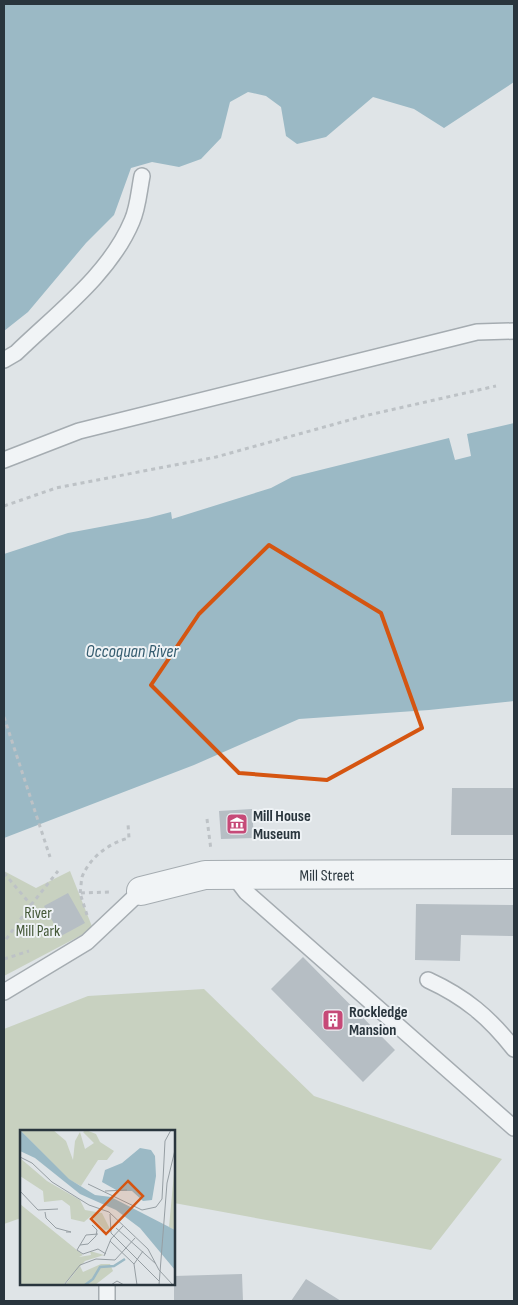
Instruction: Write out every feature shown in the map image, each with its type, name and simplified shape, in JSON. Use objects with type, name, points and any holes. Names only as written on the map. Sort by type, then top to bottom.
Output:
[{"type":"street","name":"Mill Street","points":[[141,891],[205,875],[514,874]]},
{"type":"lane","points":[[4,360],[16,353],[91,282],[116,250],[132,221],[142,176]]},
{"type":"lane","points":[[4,460],[79,431],[477,332],[514,331]]},
{"type":"lane","points":[[233,875],[246,892],[514,1128]]},
{"type":"lane","points":[[4,992],[87,942],[141,891]]},
{"type":"lane","points":[[428,980],[449,989],[482,1012],[514,1049]]},
{"type":"lane","points":[[107,1285],[107,1301]]},
{"type":"path","points":[[4,506],[56,488],[216,457],[364,416],[496,386]]},
{"type":"path","points":[[4,717],[50,857]]},
{"type":"path","points":[[80,893],[82,878],[90,863],[104,849],[129,838],[128,824]]},
{"type":"path","points":[[4,942],[31,904],[58,871]]},
{"type":"path","points":[[4,873],[31,904]]},
{"type":"highlighted area","points":[[269,545],[381,613],[422,728],[327,780],[239,773],[151,685],[199,614]]},
{"type":"green space","name":"River Mill Park","points":[[4,871],[36,888],[70,871],[93,929],[4,976]]},
{"type":"green space","points":[[204,989],[314,1096],[502,1159],[431,1250],[175,1203],[175,1130],[20,1130],[20,1218],[4,1224],[4,1029],[88,996]]},
{"type":"water","points":[[4,4],[514,4],[514,82],[444,128],[414,109],[373,97],[326,137],[297,144],[286,136],[281,107],[266,96],[248,92],[230,102],[221,138],[201,159],[179,167],[152,162],[131,168],[114,215],[86,243],[28,312],[4,331]]},
{"type":"water","name":"Occoquan River","points":[[514,423],[514,701],[429,710],[299,719],[194,765],[4,838],[4,554],[68,533],[171,512],[172,519],[271,488],[292,477],[449,438],[455,460],[471,456],[467,434]]},
{"type":"building","points":[[452,788],[514,788],[514,835],[451,835]]},
{"type":"building","name":"Mill House Museum","points":[[252,809],[254,838],[221,839],[219,811]]},
{"type":"building","points":[[68,893],[85,923],[61,936],[44,906]]},
{"type":"building","points":[[416,904],[514,905],[514,936],[461,935],[460,961],[415,960]]},
{"type":"building","name":"Rockledge Mansion","points":[[303,957],[395,1050],[363,1082],[271,989]]},
{"type":"building","points":[[242,1274],[243,1301],[174,1301],[175,1276]]},
{"type":"building","points":[[306,1279],[341,1301],[291,1301]]},
{"type":"place","name":"Mill House Museum","points":[[237,824]]},
{"type":"place","name":"Rockledge Mansion","points":[[333,1020]]}]
